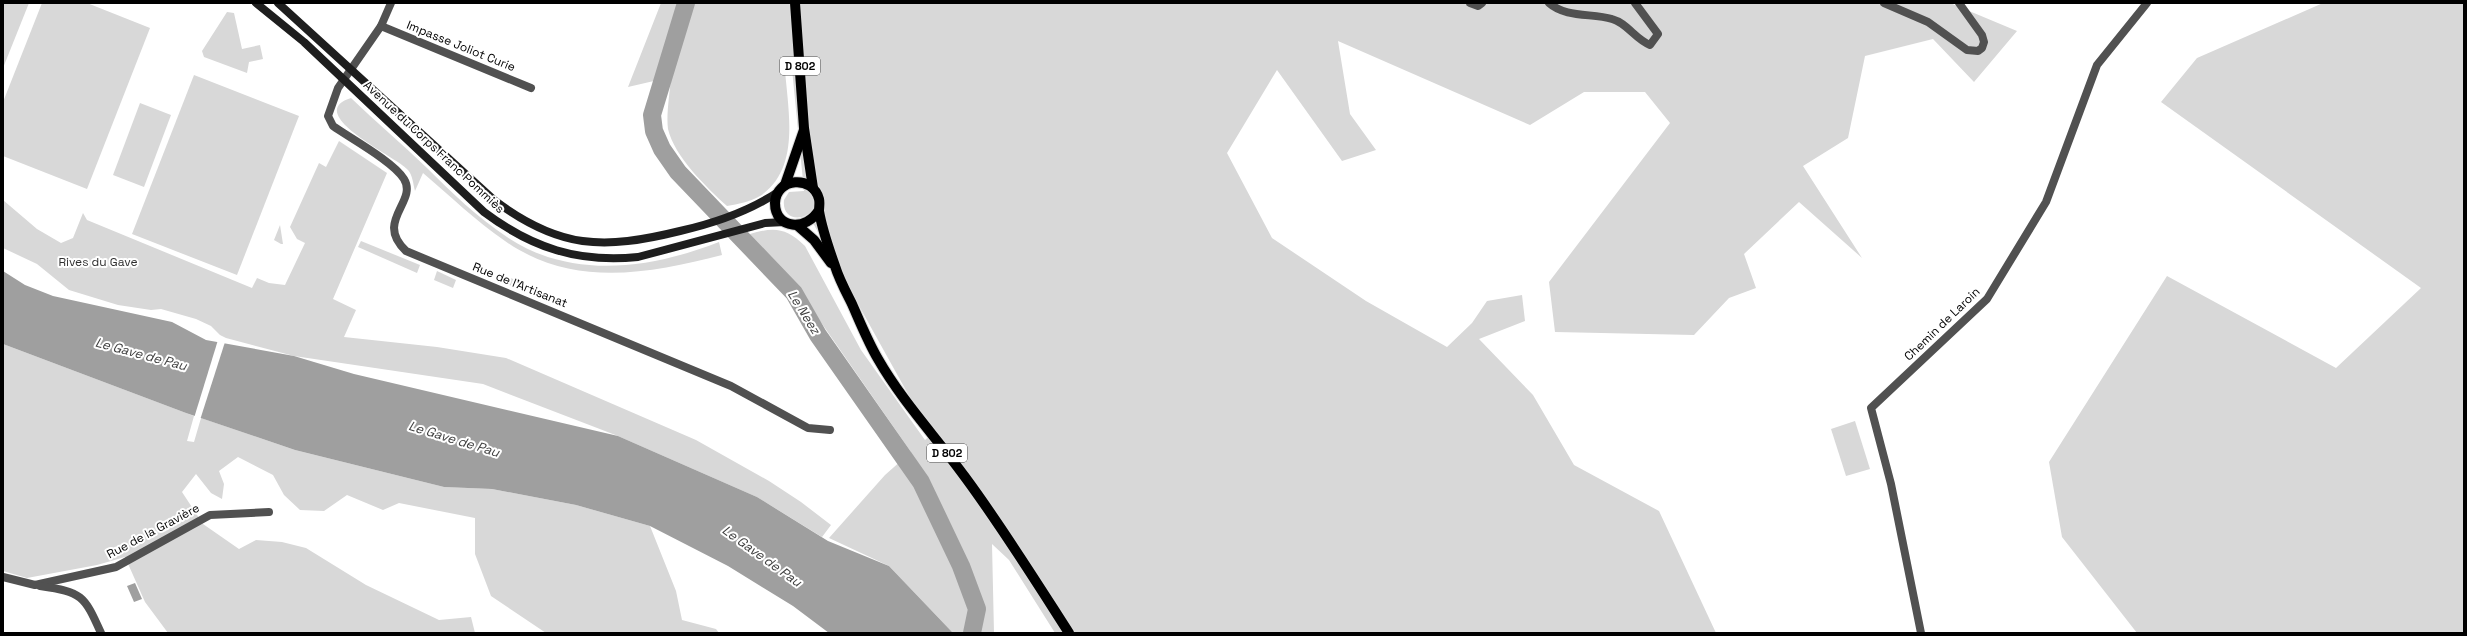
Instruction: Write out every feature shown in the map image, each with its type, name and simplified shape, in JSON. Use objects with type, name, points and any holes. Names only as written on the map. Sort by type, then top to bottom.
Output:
[{"type":"main road","name":"Avenue du Corps Franc Pommiès","points":[[256,3],[347,75],[494,200],[511,213],[542,230],[579,241],[617,243],[638,242],[713,223],[740,213],[782,189]]},
{"type":"main road","name":"Avenue du Corps Franc Pommiès","points":[[278,3],[347,75],[484,212],[503,226],[534,243],[577,256],[620,259],[638,257],[719,236],[747,227],[765,223],[785,222]]},
{"type":"main road","name":"D 802","points":[[795,3],[804,128],[813,188]]},
{"type":"main road","name":"D 802","points":[[782,189],[804,128]]},
{"type":"main road","points":[[794,182],[804,182],[813,188],[818,194],[819,210],[815,218],[807,224],[798,226],[785,222],[778,213],[775,203],[782,189],[794,182]]},
{"type":"main road","name":"D 802","points":[[819,210],[835,268],[877,358],[988,509],[1069,633]]},
{"type":"main road","name":"D 802","points":[[798,226],[814,240],[835,268]]},
{"type":"street","points":[[347,75],[381,26],[391,3]]},
{"type":"street","points":[[1470,3],[1478,6],[1482,3]]},
{"type":"street","points":[[1549,3],[1573,14],[1612,18],[1621,22],[1642,42],[1650,45],[1658,34],[1635,3]]},
{"type":"street","points":[[1884,3],[1928,22],[1968,50],[1978,51],[1982,48],[1984,42],[1982,35],[1959,3]]},
{"type":"street","name":"Chemin de Laroin","points":[[1921,633],[1891,484],[1871,408],[1987,299],[2046,202],[2097,65],[2147,3]]},
{"type":"street","name":"Impasse Joliot Curie","points":[[381,26],[531,88]]},
{"type":"street","name":"Rue de l'Artisanat","points":[[347,75],[337,91],[328,116],[333,126],[397,170],[405,180],[407,191],[393,224],[398,244],[406,251],[731,386],[808,428],[830,430]]},
{"type":"street","name":"Rue de la Gravière","points":[[3,577],[35,585],[116,567],[210,515],[269,512]]},
{"type":"street","points":[[35,585],[74,592],[81,597],[89,606],[101,633]]},
{"type":"green space","points":[[3,3],[29,3],[3,68]]},
{"type":"green space","points":[[42,3],[87,3],[150,28],[87,189],[3,156],[3,102]]},
{"type":"green space","points":[[661,3],[1950,3],[2017,31],[1974,82],[1933,39],[1865,56],[1848,138],[1803,166],[1862,258],[1799,202],[1744,254],[1756,288],[1729,298],[1694,335],[1555,332],[1549,282],[1670,123],[1645,92],[1584,92],[1530,125],[1338,41],[1350,114],[1376,150],[1342,161],[1277,70],[1227,153],[1272,238],[1366,301],[1447,347],[1472,323],[1487,301],[1522,295],[1525,321],[1479,339],[1533,395],[1574,465],[1659,511],[1716,633],[1055,633],[1009,560],[992,544],[994,633],[953,633],[889,566],[829,538],[885,475],[911,452],[802,295],[747,235],[764,231],[778,230],[798,239],[805,246],[861,350],[925,440],[933,433],[913,403],[808,214],[795,217],[788,214],[785,210],[784,200],[789,192],[804,191],[792,69],[785,70],[789,138],[787,155],[782,171],[773,185],[760,196],[740,204],[727,206],[692,171],[671,139],[668,129],[668,110],[671,77],[628,87]]},
{"type":"green space","points":[[2323,3],[2464,3],[2464,633],[2137,633],[2062,537],[2049,462],[2167,276],[2336,368],[2421,288],[2161,102],[2197,58]]},
{"type":"green space","points":[[227,12],[234,13],[242,49],[260,45],[263,59],[249,62],[247,73],[204,57],[202,51]]},
{"type":"green space","points":[[194,75],[299,116],[237,275],[132,234]]},
{"type":"green space","points":[[351,98],[475,213],[507,237],[532,251],[557,260],[584,265],[611,266],[638,264],[666,259],[719,242],[722,255],[666,267],[611,273],[584,271],[557,266],[531,256],[505,241],[473,217],[423,173],[415,191],[412,177],[408,170],[357,136],[345,125],[338,114],[339,105]]},
{"type":"green space","points":[[140,103],[171,115],[144,187],[113,175]]},
{"type":"green space","name":"Rives du Gave","points":[[339,141],[387,173],[333,299],[356,310],[344,337],[437,347],[506,358],[696,440],[769,481],[801,502],[831,525],[822,537],[757,497],[618,436],[483,384],[294,356],[226,338],[220,335],[211,326],[196,319],[161,309],[151,310],[118,305],[69,290],[37,264],[3,248],[3,200],[37,229],[61,243],[73,238],[83,213],[87,220],[252,288],[257,278],[269,283],[285,285],[305,243],[297,239],[290,227],[319,163],[326,167]]},
{"type":"green space","points":[[280,225],[283,244],[274,240]]},
{"type":"green space","points":[[361,241],[420,265],[417,273],[358,247]]},
{"type":"green space","points":[[437,271],[456,280],[453,288],[434,280]]},
{"type":"green space","points":[[502,275],[516,280],[514,287],[500,281]]},
{"type":"green space","points":[[3,344],[194,416],[187,441],[194,442],[201,418],[295,450],[444,487],[492,489],[576,505],[650,526],[676,591],[682,620],[716,629],[719,633],[546,633],[491,596],[475,554],[475,518],[399,503],[383,510],[347,495],[324,511],[300,510],[284,495],[273,475],[238,457],[219,471],[224,484],[222,499],[211,493],[196,474],[182,492],[203,524],[239,549],[256,540],[282,542],[306,548],[366,585],[439,620],[471,617],[475,633],[168,633],[145,602],[125,557],[97,565],[27,578],[3,571]]},
{"type":"green space","points":[[1855,421],[1870,469],[1846,476],[1831,429]]},
{"type":"water","name":"Le Gave de Pau","points":[[3,271],[25,285],[53,296],[172,322],[206,340],[294,356],[354,374],[618,436],[757,497],[828,541],[889,566],[953,633],[829,633],[793,606],[728,566],[650,526],[576,505],[492,489],[444,487],[295,450],[186,413],[3,344]]},
{"type":"water","points":[[135,583],[142,599],[134,602],[127,586]]},
{"type":"pier","points":[[218,340],[225,342],[200,420],[194,418]]},
{"type":"waterway","name":"Le Neez","points":[[686,3],[652,115],[654,131],[662,149],[678,172],[794,293],[818,335],[921,482],[961,566],[977,609],[972,633]]}]
